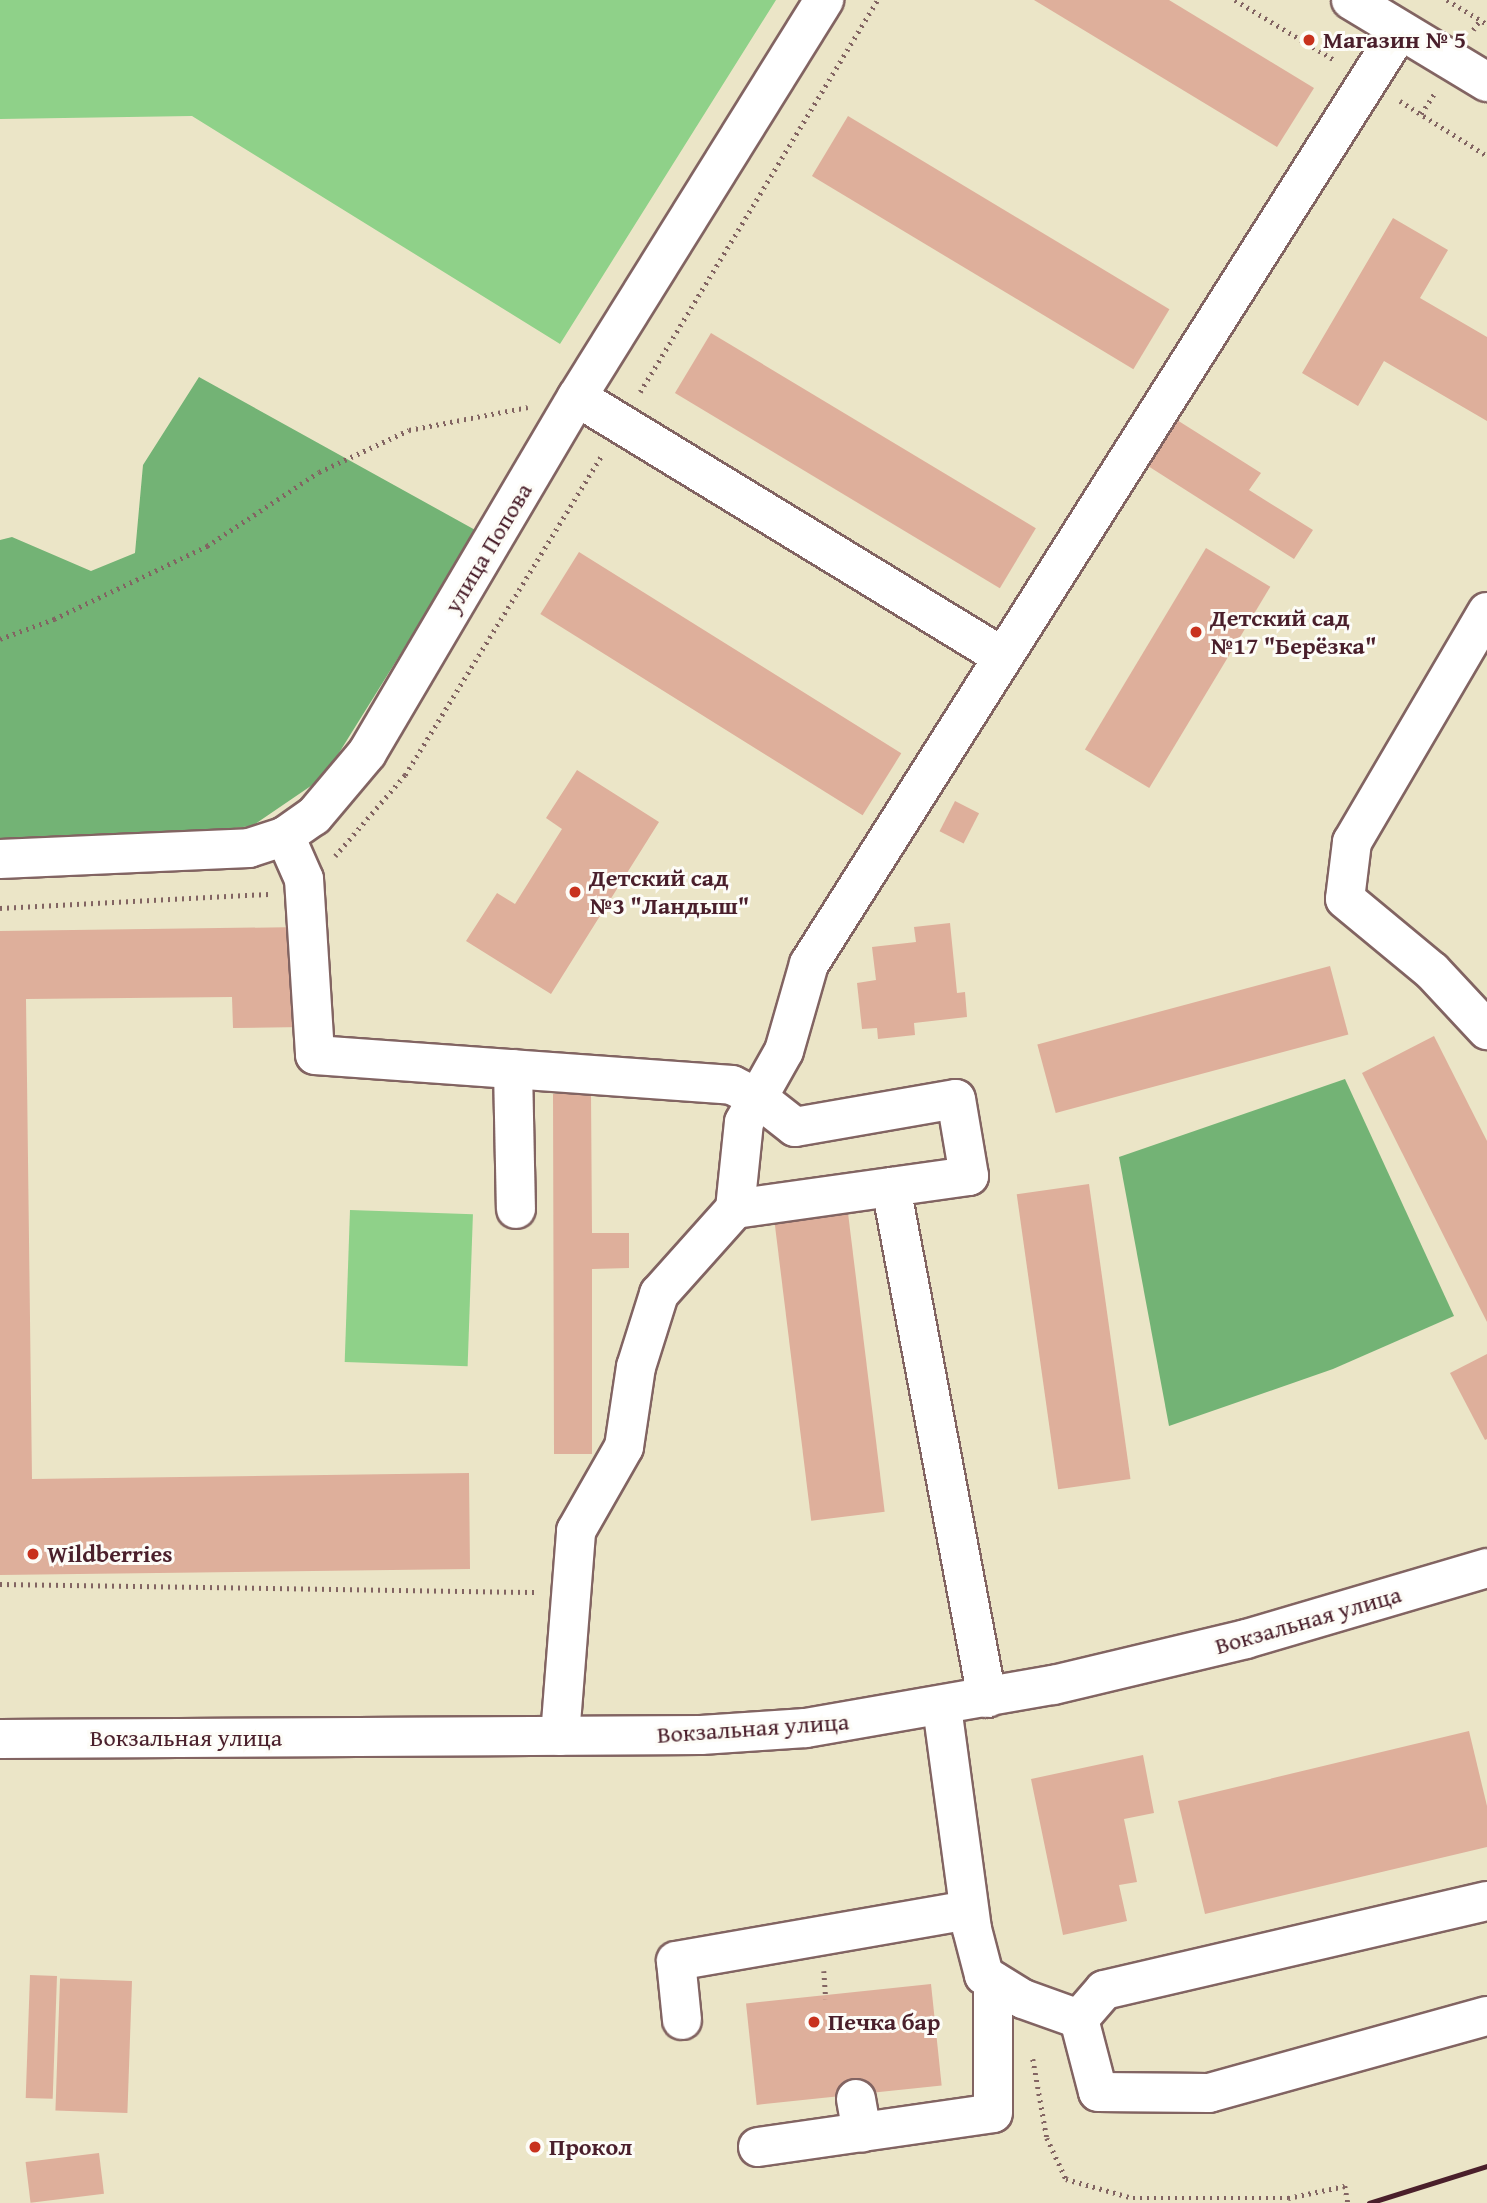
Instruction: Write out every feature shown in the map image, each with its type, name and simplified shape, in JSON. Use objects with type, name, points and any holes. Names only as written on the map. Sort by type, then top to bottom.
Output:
[{"type":"street","name":"улица Попова","points":[[0,859],[249,848],[285,836],[314,816],[367,752],[577,397],[824,0]]},
{"type":"street","points":[[1352,0],[1487,82]]},
{"type":"street","points":[[560,1736],[576,1531],[624,1447],[636,1367],[659,1294],[735,1209],[744,1122],[784,1051],[809,964],[1400,30]]},
{"type":"street","points":[[577,397],[1003,657]]},
{"type":"street","points":[[1487,612],[1352,842],[1345,899],[1432,971],[1487,1030]]},
{"type":"street","points":[[285,836],[304,880],[315,1055],[732,1085],[758,1098],[795,1127],[957,1099],[969,1176],[735,1209]]},
{"type":"street","points":[[513,1069],[516,1209]]},
{"type":"street","points":[[891,1186],[987,1698]]},
{"type":"street","name":"Вокзальная улица","points":[[0,1739],[560,1736],[806,1728],[987,1698],[1246,1639],[1483,1561]]},
{"type":"street","points":[[942,1707],[969,1910],[984,1975],[1008,1990],[1079,2019]]},
{"type":"street","points":[[1079,2019],[1104,1990],[1487,1901]]},
{"type":"street","points":[[682,2020],[676,1961],[969,1910]]},
{"type":"street","points":[[758,2147],[859,2115],[993,2113],[1008,1990]]},
{"type":"street","points":[[1079,2019],[1098,2092],[1209,2094],[1487,2016]]},
{"type":"path","points":[[1447,0],[1487,24]]},
{"type":"path","points":[[0,639],[54,619],[207,546],[319,472],[409,430],[577,397]]},
{"type":"path","points":[[0,1584],[571,1593]]},
{"type":"path","points":[[1008,1990],[1047,2138],[1066,2179],[1133,2198],[1288,2198],[1345,2186],[1348,2203]]},
{"type":"green space","points":[[0,0],[776,0],[560,344],[192,116],[0,119]]},
{"type":"green space","points":[[199,377],[477,531],[324,777],[252,826],[0,854],[0,540],[12,537],[91,571],[135,553],[143,465]]},
{"type":"green space","points":[[1345,1079],[1454,1316],[1333,1369],[1169,1426],[1119,1157]]},
{"type":"green space","points":[[350,1210],[473,1214],[468,1366],[345,1362]]},
{"type":"building","points":[[1034,0],[1169,0],[1314,88],[1277,147]]},
{"type":"building","points":[[848,116],[1169,309],[1133,369],[812,176]]},
{"type":"building","points":[[1393,218],[1448,250],[1420,298],[1487,337],[1487,421],[1384,361],[1358,406],[1302,373]]},
{"type":"building","points":[[711,333],[1036,528],[1000,588],[675,393]]},
{"type":"building","points":[[1177,420],[1261,473],[1249,490],[1313,530],[1294,559],[1148,466]]},
{"type":"building","points":[[1206,548],[1270,587],[1149,788],[1085,749]]},
{"type":"building","points":[[579,552],[901,753],[863,815],[540,614]]},
{"type":"building","points":[[577,770],[659,822],[551,994],[466,941],[497,893],[515,904],[562,829],[546,818]]},
{"type":"building","points":[[955,801],[979,813],[964,844],[940,831]]},
{"type":"building","points":[[950,923],[957,993],[965,992],[967,1017],[914,1023],[915,1035],[878,1039],[877,1028],[862,1029],[857,983],[876,980],[872,947],[916,942],[914,927]]},
{"type":"building","points":[[302,927],[303,1027],[233,1028],[232,997],[26,999],[32,1479],[469,1473],[470,1569],[0,1575],[0,931]]},
{"type":"building","points":[[1330,966],[1348,1035],[1056,1113],[1037,1044]]},
{"type":"building","points":[[1434,1036],[1487,1141],[1487,1322],[1362,1073]]},
{"type":"building","points":[[591,1093],[592,1233],[629,1233],[629,1268],[592,1269],[592,1454],[554,1454],[553,1094]]},
{"type":"building","points":[[1089,1184],[1130,1479],[1058,1489],[1017,1194]]},
{"type":"building","points":[[848,1213],[885,1512],[811,1521],[775,1222]]},
{"type":"building","points":[[1487,1354],[1487,1439],[1485,1440],[1450,1373]]},
{"type":"building","points":[[1469,1731],[1487,1806],[1487,1847],[1205,1914],[1178,1801]]},
{"type":"building","points":[[1143,1755],[1154,1813],[1124,1819],[1137,1882],[1119,1885],[1127,1921],[1063,1935],[1031,1779]]},
{"type":"building","points":[[30,1975],[57,1976],[53,2099],[26,2098]]},
{"type":"building","points":[[60,1978],[132,1981],[127,2113],[55,2110]]},
{"type":"building","points":[[931,1984],[942,2085],[757,2105],[746,2003]]},
{"type":"building","points":[[99,2153],[104,2194],[31,2203],[26,2162]]},
{"type":"railway","points":[[1369,2203],[1487,2166]]},
{"type":"place","name":"Магазин № 5","points":[[1309,40]]},
{"type":"place","name":"Детский сад №17 \"Берёзка\"","points":[[1196,632]]},
{"type":"place","name":"Детский сад №3 \"Ландыш\"","points":[[575,892]]},
{"type":"place","name":"Wildberries","points":[[33,1554]]},
{"type":"place","name":"Печка бар","points":[[814,2022]]},
{"type":"place","name":"Прокол","points":[[535,2147]]}]
